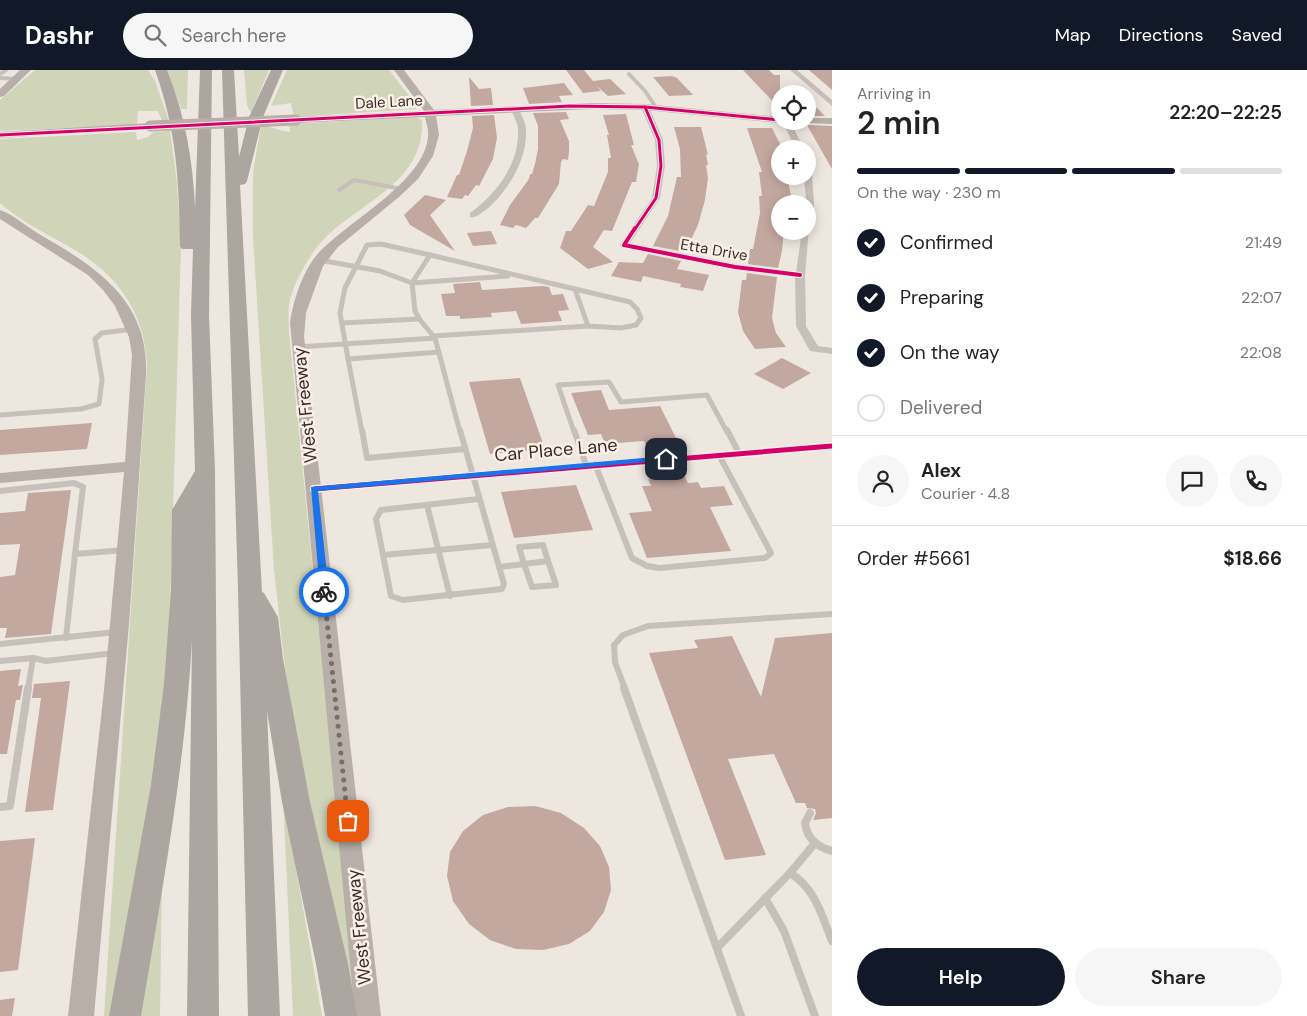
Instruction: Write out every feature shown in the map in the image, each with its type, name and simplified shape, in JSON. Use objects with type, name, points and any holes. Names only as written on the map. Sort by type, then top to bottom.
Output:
[{"type":"highway","points":[[161,70],[174,107],[183,149],[186,183],[188,284],[200,315]]},
{"type":"highway","points":[[203,1016],[205,471],[200,315],[206,70]]},
{"type":"highway","points":[[228,70],[235,193],[264,1016]]},
{"type":"highway","points":[[232,134],[241,117],[238,70]]},
{"type":"highway","points":[[235,193],[242,175],[256,117],[277,70]]},
{"type":"highway","points":[[125,1016],[165,785],[177,684],[183,590],[183,510],[205,471]]},
{"type":"highway","points":[[250,589],[266,617],[271,659],[296,802],[332,964],[341,1016]]},
{"type":"main road","points":[[0,94],[26,70]]},
{"type":"main road","points":[[399,70],[430,113]]},
{"type":"main road","name":"Dale Lane","points":[[0,135],[514,108],[590,106],[645,107],[771,119]]},
{"type":"main road","name":"West Freeway","points":[[368,1016],[298,347],[297,321],[311,277],[320,260],[335,244],[402,189],[427,159],[433,142],[433,124],[430,113]]},
{"type":"main road","points":[[816,121],[832,121]]},
{"type":"main road","points":[[0,214],[16,226],[72,256],[106,284],[118,298],[134,329],[138,361],[133,466],[120,632],[81,1016]]},
{"type":"main road","points":[[0,478],[133,466]]},
{"type":"street","points":[[793,70],[832,104]]},
{"type":"street","name":"Etta Drive","points":[[645,107],[658,140],[661,166],[656,198],[624,245],[735,267],[800,275]]},
{"type":"street","points":[[473,216],[488,205],[505,186],[517,163],[522,137],[521,124],[514,108]]},
{"type":"street","points":[[805,240],[800,275],[801,326],[814,349],[832,351]]},
{"type":"street","name":"Car Place Lane","points":[[314,488],[832,446]]},
{"type":"lane","points":[[0,76],[6,70]]},
{"type":"lane","points":[[629,74],[646,91],[657,108]]},
{"type":"lane","points":[[0,76],[16,79]]},
{"type":"lane","points":[[339,190],[354,180],[402,189]]},
{"type":"lane","points":[[298,347],[346,343],[588,326],[621,328],[636,324],[641,318],[638,309],[630,302],[575,289],[430,255],[373,243],[367,245],[345,288],[340,313],[346,343],[348,359],[367,458],[465,449]]},
{"type":"lane","points":[[430,255],[412,283],[414,290],[412,299],[418,319],[434,337],[439,352],[478,499],[504,584],[502,589],[450,596],[403,600],[391,596],[376,519],[377,514],[381,510],[478,499]]},
{"type":"lane","points":[[320,260],[404,278],[412,283],[515,275]]},
{"type":"lane","points":[[575,289],[588,326]]},
{"type":"lane","points":[[342,323],[418,319]]},
{"type":"lane","points":[[0,416],[82,410],[98,404],[103,392],[104,378],[96,356],[95,339],[102,333],[134,329]]},
{"type":"lane","points":[[348,359],[439,352]]},
{"type":"lane","points":[[719,455],[771,553],[766,558],[660,568],[638,563],[632,558],[590,465],[558,385],[609,382],[622,402],[707,395],[740,453]]},
{"type":"lane","points":[[0,491],[74,483],[83,487],[66,638]]},
{"type":"lane","points":[[427,505],[450,596]]},
{"type":"lane","points":[[383,555],[492,544]]},
{"type":"lane","points":[[543,545],[548,562],[556,585],[532,587],[519,547],[543,545]]},
{"type":"lane","points":[[75,554],[126,550]]},
{"type":"lane","points":[[499,567],[548,562]]},
{"type":"lane","points":[[741,1016],[615,662],[614,645],[623,635],[648,626],[832,614]]},
{"type":"lane","points":[[0,644],[120,632]]},
{"type":"lane","points":[[0,661],[33,658],[46,661],[118,653]]},
{"type":"lane","points":[[0,807],[10,806],[33,658]]},
{"type":"lane","points":[[810,813],[805,823],[805,830],[815,844],[832,851]]},
{"type":"lane","points":[[717,948],[790,873],[815,844]]},
{"type":"lane","points":[[790,873],[800,877],[814,897],[832,941]]},
{"type":"lane","points":[[766,898],[784,931],[815,1016]]},
{"type":"green space","points":[[35,70],[148,70],[155,81],[169,121],[163,123],[158,111],[138,111],[137,125],[0,131],[0,100]]},
{"type":"green space","points":[[167,70],[188,70],[187,109],[181,109]]},
{"type":"green space","points":[[244,70],[269,70],[251,113],[247,105]]},
{"type":"green space","points":[[287,70],[389,70],[417,106],[416,109],[294,117],[291,103],[271,106]]},
{"type":"green space","points":[[415,117],[422,120],[420,141],[413,159],[402,175],[388,188],[340,225],[319,244],[298,279],[289,308],[289,332],[355,995],[351,1016],[287,686],[274,570],[253,238],[253,172],[261,126],[290,132],[289,124]]},
{"type":"green space","points":[[170,131],[177,183],[181,246],[169,643],[159,769],[115,1016],[104,1016],[147,365],[145,346],[135,313],[127,298],[105,272],[91,260],[27,223],[0,203],[0,139],[136,132],[137,140],[148,137],[154,132]]},
{"type":"green space","points":[[283,795],[322,1016],[293,1016]]},
{"type":"green space","points":[[162,872],[160,1016],[137,1016]]},
{"type":"building","points":[[566,70],[584,70],[593,81],[610,79],[626,94],[608,96],[597,86],[601,91],[583,93]]},
{"type":"building","points":[[743,70],[769,70],[774,75],[780,75],[780,85],[771,85],[771,100]]},
{"type":"building","points":[[809,70],[832,70],[832,90]]},
{"type":"building","points":[[672,76],[677,78],[693,95],[669,96],[653,77]]},
{"type":"building","points":[[469,77],[479,89],[491,88],[493,105],[471,106]]},
{"type":"building","points":[[564,83],[573,95],[559,96],[562,102],[529,104],[523,88]]},
{"type":"building","points":[[816,107],[825,116],[816,116]]},
{"type":"building","points":[[566,112],[569,119],[560,120],[569,141],[569,152],[568,160],[563,159],[561,162],[559,184],[538,218],[535,218],[526,228],[516,225],[513,228],[500,225],[510,205],[529,179],[530,174],[532,174],[535,164],[538,149],[538,126],[533,113]]},
{"type":"building","points":[[626,114],[634,145],[631,145],[639,164],[636,182],[632,182],[612,231],[604,230],[593,247],[613,262],[588,269],[560,248],[566,231],[571,231],[588,205],[594,206],[608,172],[608,158],[611,158],[607,135],[609,135],[603,115]]},
{"type":"building","points":[[494,115],[497,138],[493,159],[479,186],[476,185],[468,196],[465,195],[462,199],[447,197],[457,175],[459,175],[467,151],[473,128],[472,116]]},
{"type":"building","points":[[816,125],[832,126],[832,169],[816,140],[810,130],[816,130]]},
{"type":"building","points":[[674,127],[701,127],[708,155],[706,154],[708,178],[705,200],[698,225],[685,252],[653,246],[668,216],[677,177],[681,177],[680,149]]},
{"type":"building","points":[[747,128],[771,128],[773,130],[778,140],[771,140],[771,185],[789,185],[791,195],[771,195],[771,240],[783,240],[778,268],[748,264],[760,213],[759,196],[762,196],[759,172],[762,172]]},
{"type":"building","points":[[425,195],[446,200],[430,215],[455,251],[410,225],[404,215]]},
{"type":"building","points":[[491,231],[497,244],[473,246],[467,233]]},
{"type":"building","points":[[648,254],[681,261],[677,269],[709,275],[703,291],[680,287],[681,284],[643,276],[641,282],[611,276],[619,262],[643,263]]},
{"type":"building","points":[[747,273],[777,277],[772,318],[776,333],[786,347],[755,349],[743,331],[738,312],[742,280],[746,280]]},
{"type":"building","points":[[480,282],[482,290],[549,287],[552,295],[563,294],[569,310],[558,311],[562,321],[521,324],[516,311],[491,313],[492,317],[460,319],[460,316],[446,316],[441,294],[455,293],[453,284]]},
{"type":"building","points":[[782,358],[811,373],[783,389],[754,374]]},
{"type":"building","points":[[520,378],[545,449],[490,454],[469,382]]},
{"type":"building","points":[[601,390],[609,410],[660,406],[680,446],[648,449],[644,441],[605,444],[601,434],[588,435],[571,393]]},
{"type":"building","points":[[92,423],[87,449],[0,455],[0,430]]},
{"type":"building","points":[[685,477],[688,483],[698,482],[701,488],[724,486],[733,505],[710,507],[731,551],[647,558],[629,513],[652,511],[642,486],[651,486],[648,479]]},
{"type":"building","points":[[576,485],[593,530],[514,538],[501,492]]},
{"type":"building","points":[[71,490],[51,634],[5,638],[7,628],[0,628],[0,577],[15,575],[20,544],[0,545],[0,513],[25,511],[28,493]]},
{"type":"building","points":[[832,633],[832,818],[813,820],[816,813],[815,809],[807,808],[805,803],[796,803],[774,754],[728,759],[766,855],[725,860],[649,653],[698,648],[694,640],[732,636],[761,697],[775,638]]},
{"type":"building","points":[[21,669],[18,686],[23,685],[20,700],[16,700],[7,754],[0,754],[0,671]]},
{"type":"building","points":[[70,681],[53,810],[25,812],[41,698],[32,698],[34,684]]},
{"type":"building","points":[[535,806],[561,813],[584,828],[600,846],[609,867],[611,890],[604,912],[590,931],[569,944],[543,950],[516,949],[490,940],[469,924],[453,901],[447,876],[450,852],[463,831],[483,815],[508,807]]},
{"type":"building","points":[[35,838],[18,970],[0,972],[0,841]]},
{"type":"building","points":[[15,998],[12,1016],[0,1016],[0,1000]]},
{"type":"cycle path","points":[[0,135],[570,106],[645,107],[771,119]]},
{"type":"cycle path","points":[[645,107],[659,140],[661,166],[656,198],[624,245],[735,267],[800,275]]},
{"type":"cycle path","points":[[314,489],[832,446]]},
{"type":"way so far","points":[[324,592],[348,821]]},
{"type":"route","points":[[324,592],[314,488],[666,459]]}]
